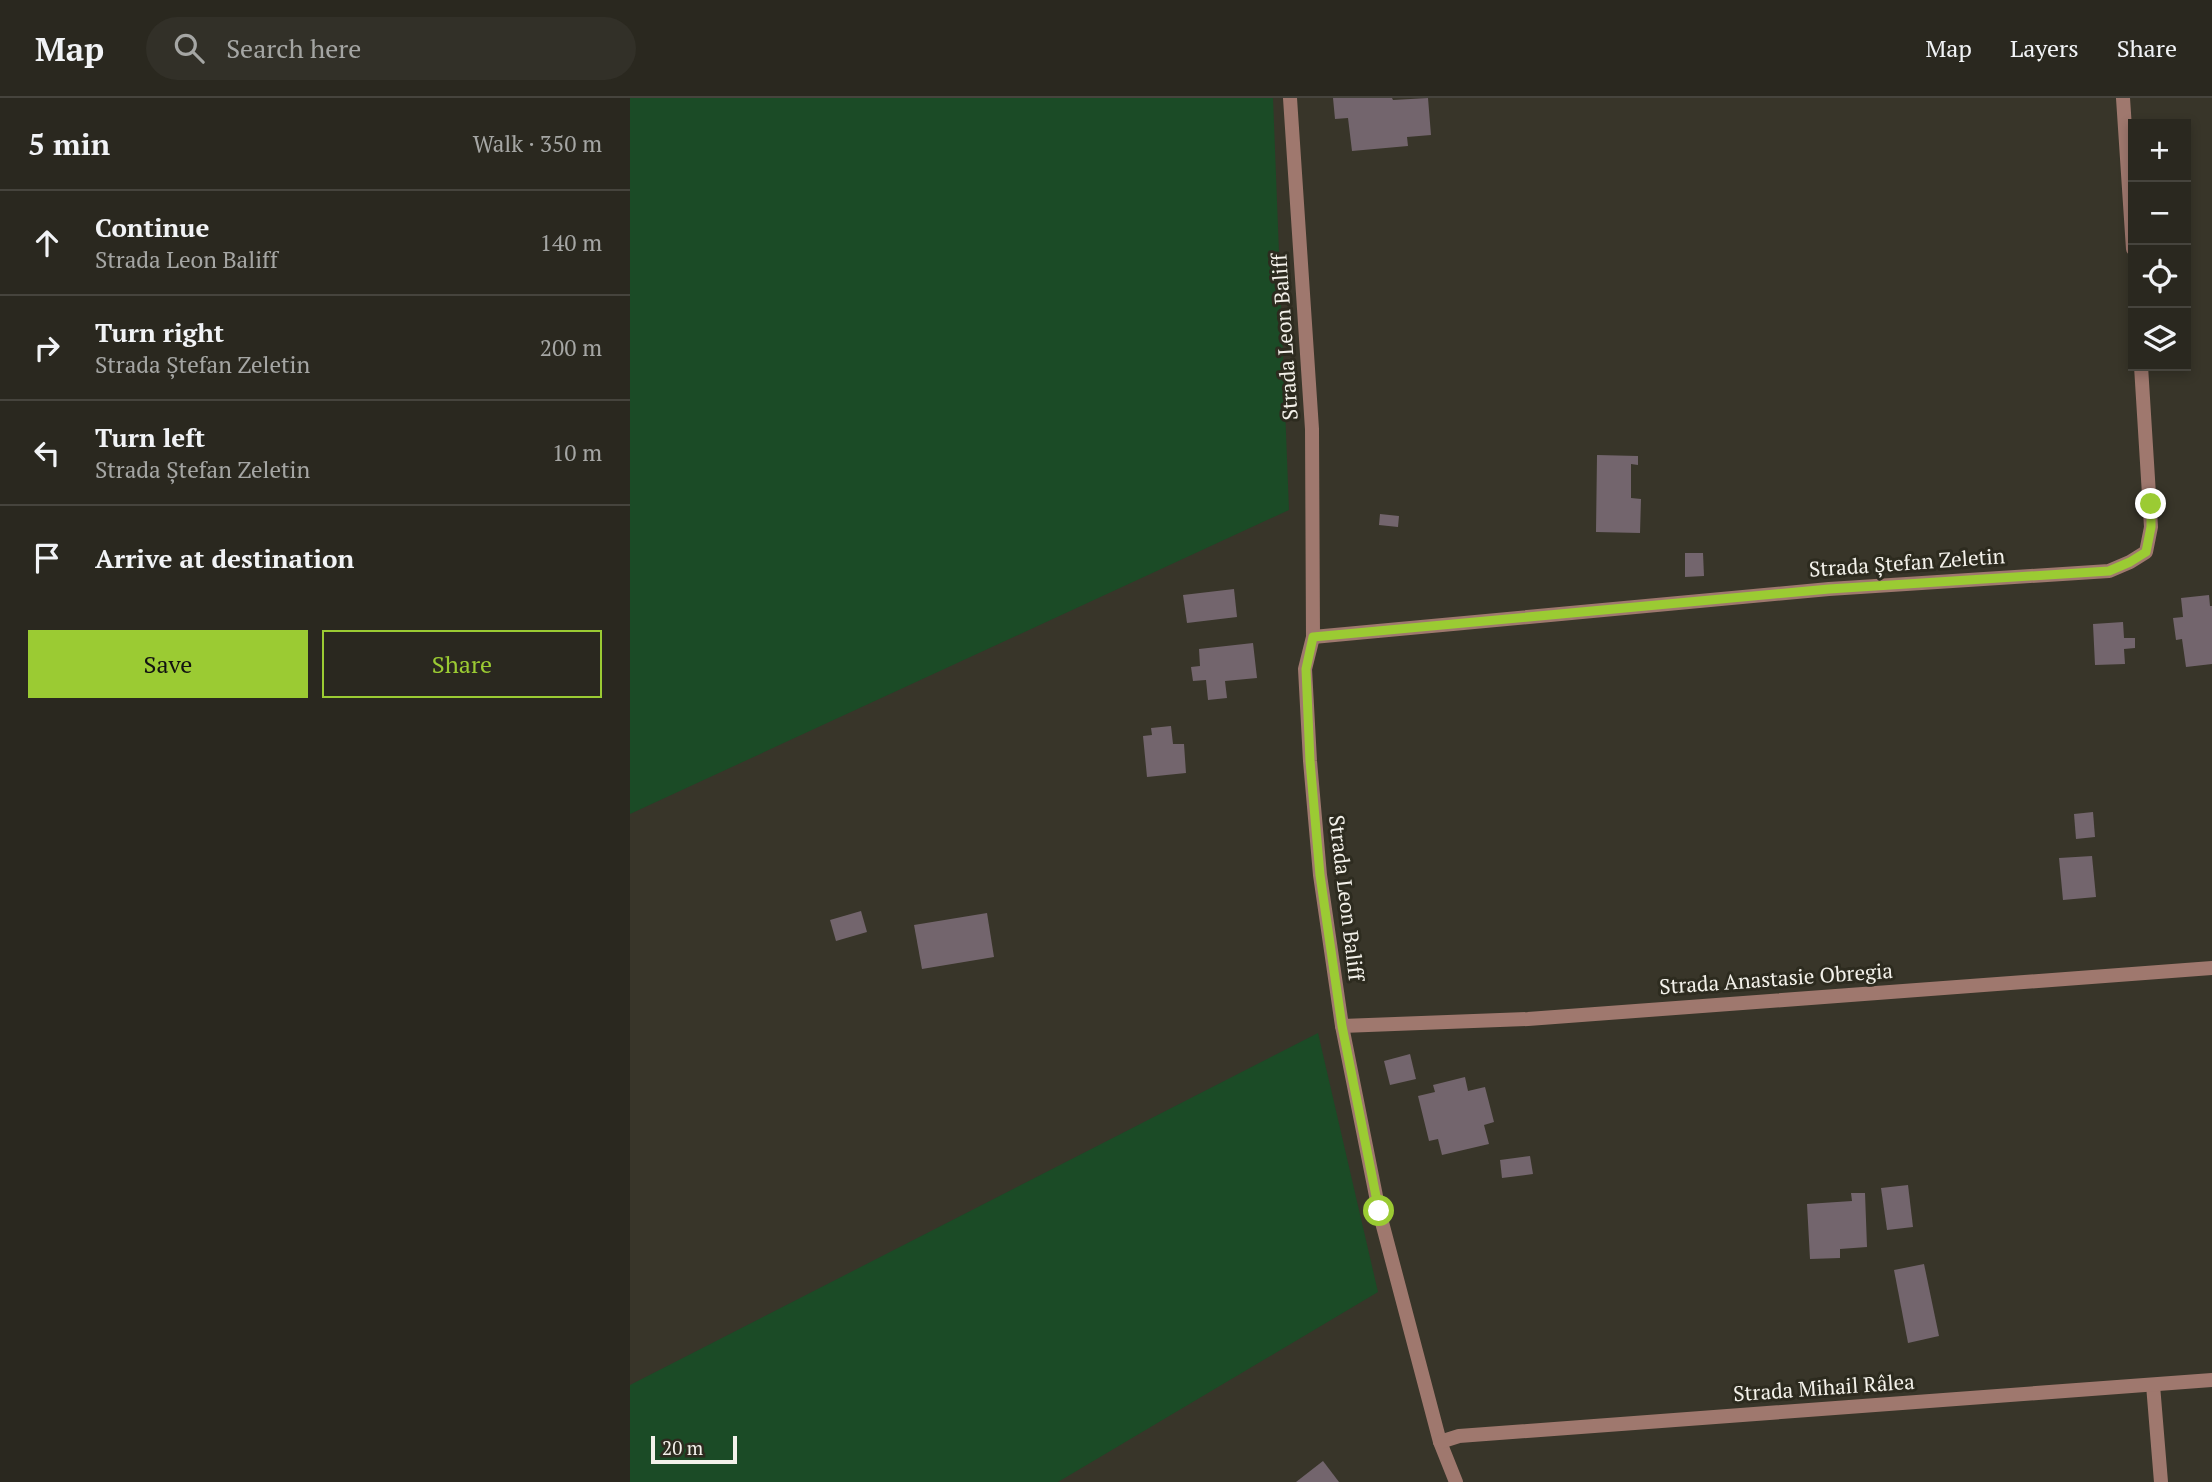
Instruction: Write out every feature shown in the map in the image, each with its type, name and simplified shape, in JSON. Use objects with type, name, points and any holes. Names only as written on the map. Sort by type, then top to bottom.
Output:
[{"type":"street","name":"Strada Leon Baliff","points":[[1290,98],[1312,429],[1313,637],[1306,669],[1310,761],[1320,875],[1342,1026],[1379,1211],[1440,1442],[1456,1482]]},
{"type":"street","points":[[2123,98],[2133,245]]},
{"type":"street","name":"Strada Ștefan Zeletin","points":[[1313,637],[1829,589],[2109,571],[2146,552],[2151,527],[2141,371]]},
{"type":"street","name":"Strada Anastasie Obregia","points":[[1342,1026],[1528,1019],[2212,968]]},
{"type":"street","name":"Strada Mihail Râlea","points":[[1440,1442],[1459,1436],[2212,1380]]},
{"type":"street","points":[[2153,1385],[2161,1482]]},
{"type":"green space","points":[[630,98],[1273,98],[1289,510],[630,814]]},
{"type":"green space","points":[[1318,1033],[1378,1292],[1058,1482],[630,1482],[630,1385]]},
{"type":"building","points":[[1333,98],[1428,98],[1431,135],[1407,137],[1408,146],[1352,151],[1348,118],[1335,119]]},
{"type":"building","points":[[1597,455],[1638,456],[1638,465],[1631,464],[1631,498],[1641,499],[1640,533],[1596,532]]},
{"type":"building","points":[[1380,514],[1399,516],[1398,527],[1379,525]]},
{"type":"building","points":[[1685,553],[1703,553],[1704,576],[1685,577]]},
{"type":"building","points":[[1234,589],[1237,617],[1187,623],[1183,595]]},
{"type":"building","points":[[2209,595],[2212,606],[2212,664],[2186,667],[2182,639],[2176,640],[2173,618],[2183,617],[2181,598]]},
{"type":"building","points":[[2123,622],[2124,638],[2135,638],[2135,648],[2124,649],[2125,664],[2095,665],[2093,624]]},
{"type":"building","points":[[1253,643],[1257,678],[1225,681],[1227,698],[1208,700],[1206,680],[1193,681],[1191,667],[1200,666],[1199,649]]},
{"type":"building","points":[[1171,726],[1173,744],[1184,744],[1186,773],[1147,777],[1143,736],[1152,735],[1151,728]]},
{"type":"building","points":[[2093,812],[2095,837],[2076,839],[2074,814]]},
{"type":"building","points":[[2092,856],[2096,897],[2063,900],[2059,858]]},
{"type":"building","points":[[861,911],[867,932],[836,941],[830,920]]},
{"type":"building","points":[[987,913],[994,957],[922,969],[914,925]]},
{"type":"building","points":[[1410,1054],[1416,1079],[1390,1085],[1384,1061]]},
{"type":"building","points":[[1465,1077],[1468,1091],[1485,1087],[1494,1122],[1484,1125],[1489,1144],[1442,1155],[1438,1139],[1429,1141],[1418,1096],[1435,1092],[1433,1085]]},
{"type":"building","points":[[1530,1156],[1533,1174],[1502,1178],[1500,1160]]},
{"type":"building","points":[[1908,1185],[1913,1227],[1887,1230],[1881,1188]]},
{"type":"building","points":[[1851,1193],[1865,1193],[1867,1247],[1840,1249],[1840,1258],[1810,1259],[1807,1204],[1852,1201]]},
{"type":"building","points":[[1924,1264],[1939,1336],[1908,1343],[1894,1270]]},
{"type":"building","points":[[1323,1461],[1339,1482],[1296,1482]]},
{"type":"route","points":[[1379,1211],[1342,1026],[1320,875],[1310,761],[1306,669],[1313,637],[1829,589],[2109,571],[2146,552],[2151,527],[2151,504]]}]
